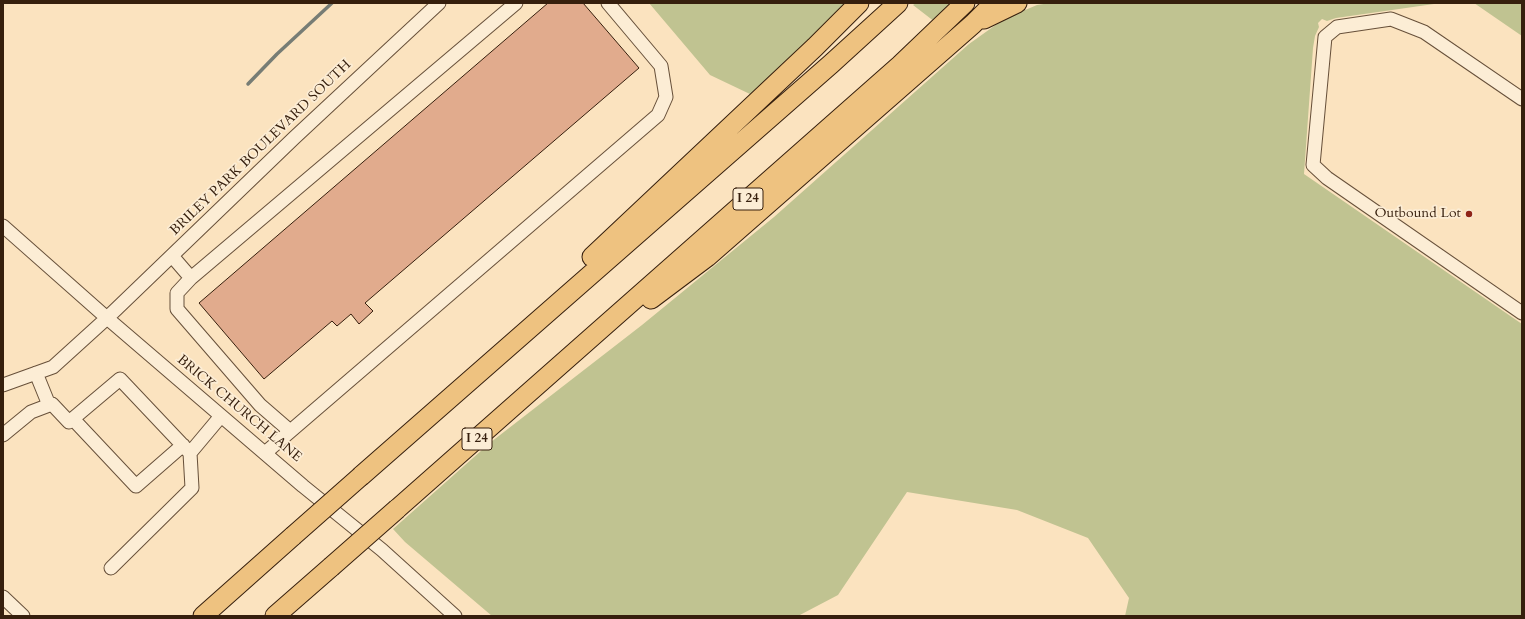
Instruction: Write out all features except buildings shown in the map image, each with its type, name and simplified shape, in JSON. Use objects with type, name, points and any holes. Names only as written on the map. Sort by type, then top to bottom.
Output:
[{"type":"highway","points":[[816,47],[859,3]]},
{"type":"highway","points":[[463,387],[541,305],[816,47],[867,3]]},
{"type":"highway","points":[[203,616],[831,64],[898,3]]},
{"type":"highway","name":"I 24","points":[[275,616],[900,65],[965,3]]},
{"type":"highway","points":[[529,392],[707,257],[973,24],[994,3]]},
{"type":"highway","points":[[973,24],[1017,3]]},
{"type":"street","name":"BRILEY PARK BOULEVARD SOUTH","points":[[3,385],[53,367],[107,318],[294,138],[439,3]]},
{"type":"street","points":[[290,431],[260,405],[177,308],[177,293],[191,278],[516,3]]},
{"type":"street","points":[[265,453],[658,115],[666,97],[661,66],[608,3]]},
{"type":"street","points":[[1522,99],[1424,32],[1391,19],[1337,27],[1325,37],[1313,165],[1328,178],[1522,312]]},
{"type":"street","name":"BRICK CHURCH LANE","points":[[3,226],[221,416],[382,550],[455,616]]},
{"type":"street","points":[[172,256],[191,278]]},
{"type":"street","points":[[36,373],[49,405]]},
{"type":"street","points":[[3,435],[30,412],[52,404],[70,422],[120,379],[187,449],[192,488],[111,568]]},
{"type":"street","points":[[73,419],[136,486],[187,449],[221,416]]},
{"type":"street","points":[[3,597],[15,613]]},
{"type":"green space","points":[[649,3],[846,3],[752,95],[710,75]]},
{"type":"green space","points":[[916,3],[955,3],[935,22],[913,5]]},
{"type":"green space","points":[[1050,3],[1441,3],[1336,18],[1327,21],[1322,19],[1318,23],[1319,27],[1315,36],[1313,48],[1304,174],[1522,324],[1522,616],[1125,616],[1129,598],[1088,538],[1017,510],[907,492],[838,595],[798,616],[492,616],[405,542],[393,529],[491,442],[642,325],[774,217],[969,44],[1004,19],[1037,5]]},
{"type":"green space","points":[[1474,3],[1522,3],[1522,36]]},
{"type":"waterway","points":[[248,84],[277,54],[332,3]]},
{"type":"place","name":"Outbound Lot","points":[[1469,214]]}]
